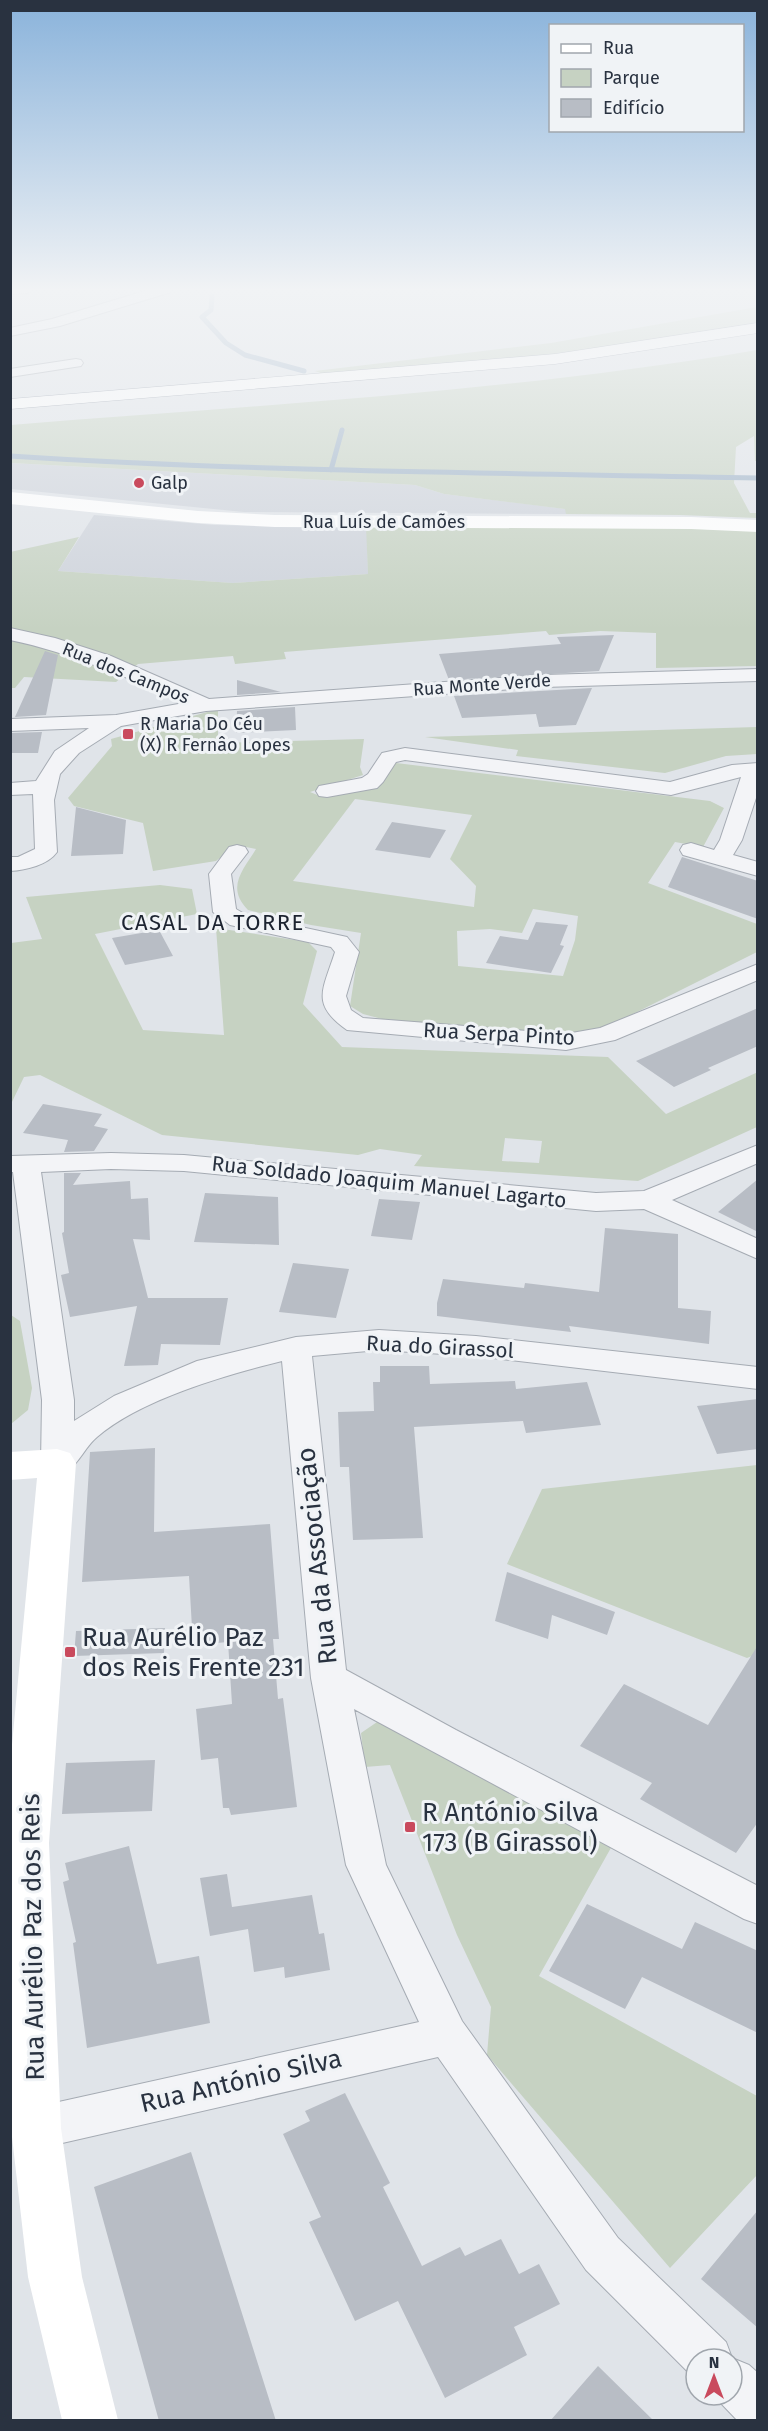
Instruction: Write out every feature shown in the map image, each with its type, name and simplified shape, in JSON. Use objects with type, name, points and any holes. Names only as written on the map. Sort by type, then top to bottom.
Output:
[{"type":"main road","points":[[10,404],[29,402]]},
{"type":"main road","points":[[10,417],[183,402]]},
{"type":"main road","name":"Rua Luís de Camões","points":[[10,498],[198,517],[275,521],[691,523],[758,526]]},
{"type":"main road","points":[[10,1466],[57,1463]]},
{"type":"main road","name":"Rua Aurélio Paz dos Reis","points":[[57,1463],[18,1844],[36,2128],[55,2277],[90,2421]]},
{"type":"street","name":"Rua dos Campos","points":[[10,634],[48,642],[104,660],[206,705]]},
{"type":"street","name":"Rua Monte Verde","points":[[116,721],[206,705],[543,681],[758,675]]},
{"type":"street","points":[[10,725],[116,721]]},
{"type":"street","points":[[10,864],[23,863],[46,852],[45,787],[58,759],[76,743],[116,721]]},
{"type":"street","points":[[327,791],[369,783],[376,778],[388,757],[405,754],[711,794],[743,803]]},
{"type":"street","points":[[671,789],[732,771],[756,770],[730,840],[721,857]]},
{"type":"street","points":[[10,789],[45,787]]},
{"type":"street","points":[[691,850],[758,869]]},
{"type":"street","name":"Rua Serpa Pinto","points":[[237,852],[220,874],[225,912],[238,920],[339,942],[346,952],[334,996],[339,1013],[356,1025],[566,1042],[606,1035],[758,971]]},
{"type":"street","name":"Rua Soldado Joaquim Manuel Lagarto","points":[[18,1164],[111,1161],[184,1163],[596,1202],[648,1200],[758,1153]]},
{"type":"street","name":"Rua Aurélio Paz dos Reis","points":[[18,1164],[58,1400],[57,1463]]},
{"type":"street","points":[[648,1200],[758,1250]]},
{"type":"street","name":"Rua do Girassol","points":[[57,1463],[85,1429],[124,1404],[208,1369],[296,1347],[379,1340],[476,1346],[758,1378]]},
{"type":"street","name":"Rua da Associação","points":[[296,1347],[329,1678],[443,1741],[758,1906]]},
{"type":"street","points":[[329,1678],[366,1865],[447,2035],[602,2254],[697,2347]]},
{"type":"street","name":"Rua António Silva","points":[[36,2128],[447,2035]]},
{"type":"street","points":[[744,2394],[758,2407]]},
{"type":"shaded area","points":[[10,463],[415,485],[444,494],[566,509],[566,514],[244,512],[11,489]]},
{"type":"shaded area","points":[[94,515],[215,525],[367,528],[368,574],[233,583],[58,571]]},
{"type":"green space","points":[[757,402],[757,461],[755,461],[754,436],[736,447],[734,483],[750,513],[756,513],[757,495],[757,518],[566,514],[565,509],[444,494],[415,485],[11,463],[11,425],[292,404]]},
{"type":"green space","points":[[366,526],[620,526],[757,531],[757,666],[656,668],[656,633],[600,631],[549,635],[546,631],[284,652],[286,659],[235,664],[233,656],[138,664],[116,682],[24,677],[15,688],[11,688],[10,552],[79,537],[58,571],[233,583],[368,574]]},
{"type":"green space","points":[[218,709],[218,743],[364,739],[360,767],[363,775],[310,792],[320,796],[388,772],[396,763],[710,801],[724,808],[703,847],[675,842],[648,883],[757,924],[757,952],[607,1027],[573,1034],[535,1033],[382,1019],[363,1014],[350,1006],[361,933],[311,925],[248,910],[241,902],[237,886],[242,871],[256,849],[236,845],[216,861],[153,871],[143,823],[74,806],[68,798],[112,746],[111,739]],"holes":[[[355,799],[472,815],[450,859],[476,886],[474,907],[293,881]],[[533,909],[578,916],[575,940],[563,976],[458,966],[457,931],[490,929],[522,933]]]},
{"type":"green space","points":[[757,727],[757,754],[726,756],[665,773],[516,756],[518,750],[425,737]]},
{"type":"green space","points":[[160,885],[192,889],[197,914],[95,934],[143,1030],[224,1035],[216,928],[308,942],[317,951],[303,1004],[342,1047],[608,1057],[666,1114],[758,1072],[757,1127],[638,1181],[414,1166],[422,1155],[380,1149],[358,1155],[162,1135],[40,1075],[24,1077],[11,1104],[11,943],[42,939],[26,897]],"holes":[[[505,1138],[542,1141],[539,1163],[502,1161]]]},
{"type":"green space","points":[[11,1315],[20,1321],[32,1388],[28,1410],[11,1424]]},
{"type":"green space","points":[[757,1465],[757,1654],[747,1658],[507,1564],[542,1489]]},
{"type":"green space","points":[[380,1720],[612,1846],[539,1976],[757,2096],[757,2175],[670,2268],[487,2055],[491,2007],[457,1935],[390,1765],[365,1767],[361,1733]]},
{"type":"building","points":[[614,635],[599,671],[449,680],[439,654],[561,644],[557,637]]},
{"type":"building","points":[[45,651],[58,655],[46,715],[15,717]]},
{"type":"building","points":[[237,680],[281,692],[237,695]]},
{"type":"building","points":[[592,688],[576,725],[539,727],[536,714],[462,718],[454,696]]},
{"type":"building","points":[[295,707],[296,730],[236,733],[237,711]]},
{"type":"building","points":[[42,732],[38,753],[10,753],[10,733]]},
{"type":"building","points":[[76,807],[126,820],[123,854],[71,856]]},
{"type":"building","points":[[392,822],[446,830],[430,858],[375,850]]},
{"type":"building","points":[[682,857],[758,881],[758,919],[668,887]]},
{"type":"building","points":[[536,922],[568,925],[560,945],[564,946],[551,973],[486,963],[500,936],[528,940]]},
{"type":"building","points":[[159,930],[173,956],[125,965],[112,938]]},
{"type":"building","points":[[758,1008],[758,1046],[708,1068],[711,1070],[674,1087],[636,1061]]},
{"type":"building","points":[[43,1104],[102,1114],[94,1126],[108,1129],[94,1151],[64,1152],[68,1140],[23,1133]]},
{"type":"building","points":[[64,1173],[81,1173],[73,1185],[130,1181],[131,1199],[148,1198],[150,1240],[133,1239],[148,1298],[228,1298],[220,1345],[161,1344],[158,1365],[124,1366],[137,1306],[70,1317],[61,1275],[69,1273],[62,1233],[64,1232]]},
{"type":"building","points":[[758,1179],[758,1232],[718,1212]]},
{"type":"building","points":[[205,1193],[278,1197],[279,1245],[194,1242]]},
{"type":"building","points":[[379,1199],[420,1202],[412,1240],[371,1236]]},
{"type":"building","points":[[605,1228],[678,1234],[678,1308],[711,1311],[709,1344],[569,1326],[571,1332],[437,1316],[437,1303],[443,1279],[524,1288],[525,1283],[599,1292]]},
{"type":"building","points":[[293,1263],[349,1269],[336,1318],[279,1312]]},
{"type":"building","points":[[380,1366],[429,1366],[430,1384],[515,1381],[516,1389],[587,1382],[601,1425],[526,1433],[523,1421],[414,1427],[423,1538],[353,1540],[349,1467],[340,1467],[338,1412],[374,1411],[373,1382],[380,1382]]},
{"type":"building","points":[[758,1399],[758,1449],[717,1454],[697,1406]]},
{"type":"building","points":[[155,1448],[154,1532],[270,1524],[279,1639],[273,1639],[278,1699],[283,1698],[297,1807],[231,1815],[229,1808],[223,1808],[218,1758],[201,1760],[196,1709],[232,1704],[228,1642],[193,1645],[189,1576],[82,1582],[90,1452]]},
{"type":"building","points":[[507,1572],[615,1612],[607,1635],[552,1615],[548,1639],[495,1621]]},
{"type":"building","points":[[165,1628],[164,1653],[74,1656],[76,1631]]},
{"type":"building","points":[[758,1645],[758,1822],[736,1853],[640,1799],[652,1783],[580,1746],[624,1684],[708,1725]]},
{"type":"building","points":[[155,1760],[152,1811],[62,1814],[66,1763]]},
{"type":"building","points":[[129,1846],[157,1964],[199,1956],[210,2023],[87,2048],[73,1943],[76,1942],[63,1882],[69,1880],[65,1863]]},
{"type":"building","points":[[227,1874],[232,1907],[312,1895],[319,1934],[324,1933],[330,1970],[285,1978],[284,1967],[254,1972],[248,1929],[210,1936],[200,1878]]},
{"type":"building","points":[[587,1904],[682,1949],[695,1922],[758,1951],[758,2033],[642,1977],[625,2009],[549,1971]]},
{"type":"building","points":[[345,2093],[390,2183],[383,2187],[422,2266],[460,2247],[465,2256],[501,2239],[519,2274],[539,2264],[560,2304],[514,2327],[527,2355],[445,2398],[398,2301],[355,2321],[309,2222],[321,2217],[283,2134],[310,2121],[305,2111]]},
{"type":"building","points":[[191,2152],[276,2421],[159,2421],[94,2187]]},
{"type":"building","points":[[758,2210],[758,2328],[701,2279]]},
{"type":"building","points":[[598,2366],[654,2421],[550,2421]]},
{"type":"waterway","points":[[331,470],[342,430]]},
{"type":"waterway","points":[[10,456],[331,470]]},
{"type":"waterway","points":[[331,470],[758,478]]},
{"type":"place","name":"Galp","points":[[139,483]]},
{"type":"place","name":"R Maria Do Céu (X) R Fernâo Lopes","points":[[128,734]]},
{"type":"place","name":"Rua Aurélio Paz dos Reis Frente 231","points":[[70,1652]]},
{"type":"place","name":"R António Silva 173 (B Girassol)","points":[[410,1827]]},
{"type":"district","name":"CASAL DA TORRE","points":[[213,922]]}]
